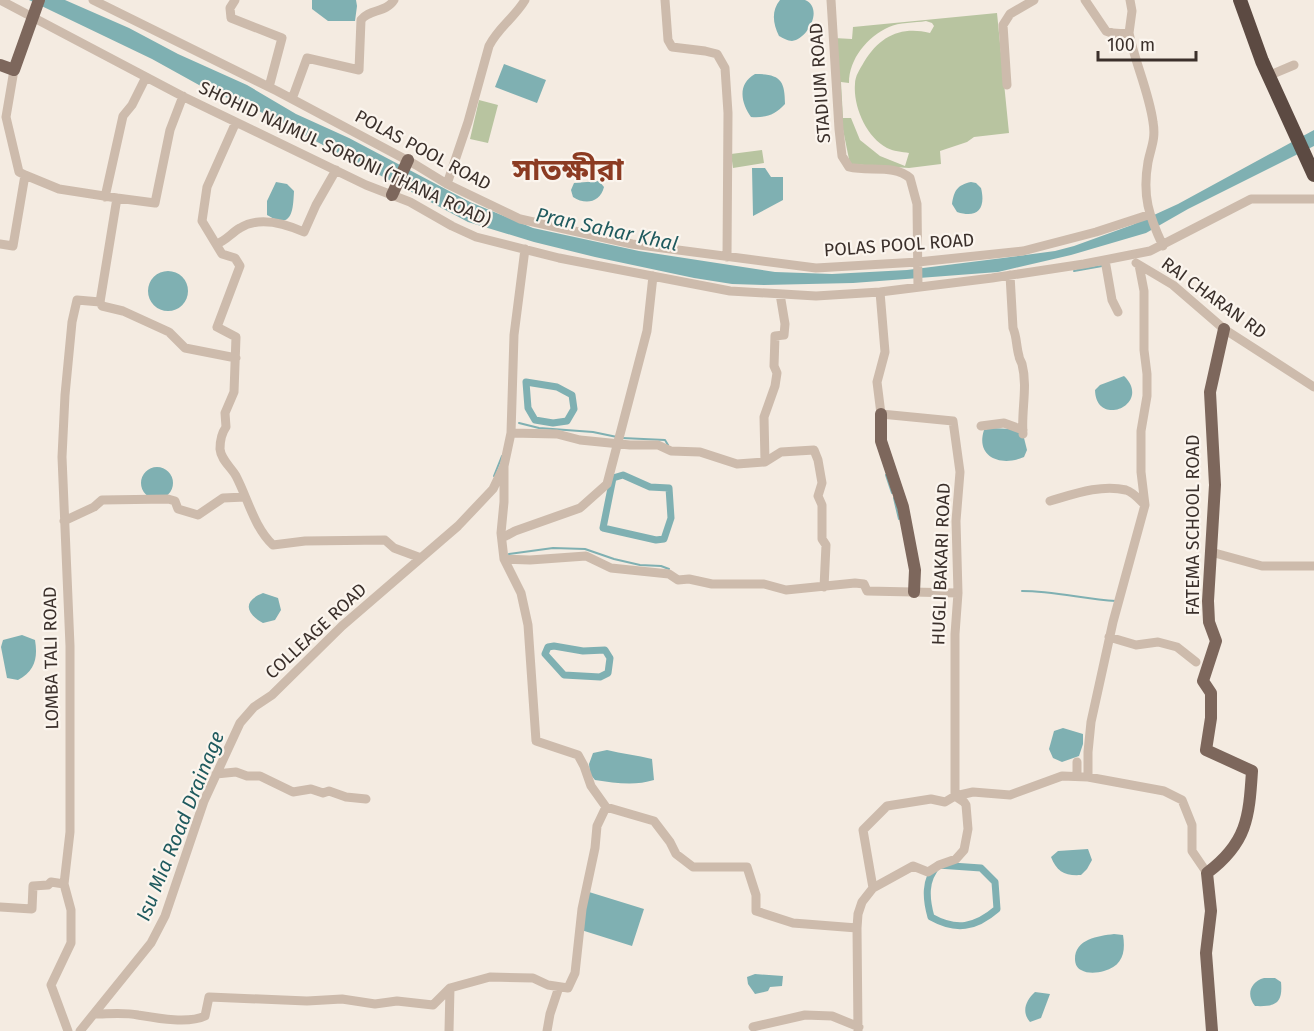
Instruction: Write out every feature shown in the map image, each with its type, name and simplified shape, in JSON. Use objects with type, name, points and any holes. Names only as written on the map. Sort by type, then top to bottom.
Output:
[{"type":"highway","points":[[1240,0],[1268,76],[1313,172]]},
{"type":"main road","points":[[0,65],[14,70],[39,0]]},
{"type":"main road","points":[[392,195],[408,160]]},
{"type":"main road","name":"FATEMA SCHOOL ROAD","points":[[1207,873],[1234,849],[1244,830],[1251,801],[1252,771],[1206,750],[1211,693],[1203,681],[1216,641],[1209,622],[1208,601],[1215,485],[1210,392],[1224,329]]},
{"type":"main road","points":[[881,414],[881,441],[903,507],[915,570],[914,592]]},
{"type":"main road","points":[[1207,873],[1211,911],[1206,952],[1212,1031]]},
{"type":"street","name":"SHOHID NAJMUL SORONI (THANA ROAD)","points":[[0,0],[183,96],[336,171],[410,202],[476,237],[560,258],[730,291],[816,296],[880,292],[1106,260],[1163,246],[1251,199],[1314,199]]},
{"type":"street","name":"POLAS POOL ROAD","points":[[93,0],[269,87],[408,160],[447,184],[520,219],[632,244],[816,268],[918,262],[1023,251],[1096,232],[1148,215]]},
{"type":"street","points":[[235,0],[230,8],[231,18],[282,38],[269,87]]},
{"type":"street","points":[[292,99],[307,58],[359,70],[363,16],[386,9],[394,0]]},
{"type":"street","points":[[447,184],[468,122],[489,46],[525,0]]},
{"type":"street","points":[[665,0],[668,40],[672,47],[717,54],[725,68],[729,113],[727,257]]},
{"type":"street","name":"STADIUM ROAD","points":[[831,0],[836,94],[844,161],[849,167],[859,170],[892,170],[901,172],[910,178],[917,204],[918,287]]},
{"type":"street","points":[[1007,85],[1003,25],[1010,14],[1034,0]]},
{"type":"street","points":[[1085,0],[1106,31],[1129,33]]},
{"type":"street","points":[[1132,0],[1129,33],[1153,121],[1155,142],[1149,162],[1146,191],[1148,215],[1163,246]]},
{"type":"street","points":[[1268,76],[1294,65]]},
{"type":"street","points":[[14,70],[6,117],[19,172],[59,189],[105,197],[155,203],[170,130],[183,96]]},
{"type":"street","points":[[105,197],[123,116],[132,105],[146,77]]},
{"type":"street","points":[[236,122],[207,187],[202,221],[222,254],[235,258],[240,266],[217,327],[236,337],[234,392],[225,413],[226,427],[221,434],[220,451],[225,463],[235,474],[264,537],[273,545],[305,541],[385,540],[394,548],[421,558]]},
{"type":"street","points":[[216,244],[240,227],[249,224],[288,225],[304,232],[316,205],[336,171]]},
{"type":"street","points":[[0,244],[13,246],[25,175]]},
{"type":"street","points":[[117,198],[100,302],[102,306],[123,311],[169,332],[185,348],[236,358]]},
{"type":"street","name":"COLLEAGE ROAD","points":[[80,1031],[151,943],[165,916],[216,774],[240,723],[254,707],[272,695],[342,626],[458,526],[493,489],[504,466],[511,433],[514,335],[525,249]]},
{"type":"street","name":"RAI CHARAN RD","points":[[1124,257],[1173,285],[1224,329],[1314,387]]},
{"type":"street","points":[[1106,260],[1112,300],[1118,312]]},
{"type":"street","points":[[1088,777],[1091,722],[1109,638],[1145,505],[1141,472],[1141,431],[1148,374],[1144,350],[1144,291],[1138,265]]},
{"type":"street","points":[[981,426],[1004,423],[1023,432],[1024,388],[1022,364],[1013,328],[1010,275]]},
{"type":"street","points":[[502,538],[515,531],[580,508],[607,484],[647,331],[653,276]]},
{"type":"street","points":[[880,292],[885,352],[877,382],[881,414]]},
{"type":"street","points":[[765,462],[764,417],[777,373],[774,366],[775,336],[784,335],[785,324],[780,294]]},
{"type":"street","name":"LOMBA TALI ROAD","points":[[68,1031],[51,985],[71,943],[71,910],[64,884],[70,832],[70,646],[64,521],[63,436],[72,322],[77,300],[100,302]]},
{"type":"street","name":"HUGLI BAKARI ROAD","points":[[881,414],[954,421],[960,472],[956,521],[958,592],[955,634],[955,796]]},
{"type":"street","points":[[511,433],[557,434],[580,440],[658,445],[671,451],[700,452],[737,464],[765,462],[781,452],[814,450],[822,483],[818,495],[822,505],[820,514],[822,539],[826,545],[824,587]]},
{"type":"street","points":[[504,466],[502,538],[504,559],[521,593],[528,626],[536,741],[578,755],[591,786],[606,807],[654,821],[676,854],[693,867],[747,867],[756,895],[756,911],[793,923],[857,928]]},
{"type":"street","points":[[1050,501],[1091,489],[1114,489],[1128,490],[1145,505]]},
{"type":"street","points":[[64,521],[94,507],[102,500],[168,499],[175,501],[178,509],[198,515],[223,498],[245,497]]},
{"type":"street","points":[[1211,552],[1262,566],[1314,566]]},
{"type":"street","points":[[504,559],[530,560],[586,556],[611,568],[669,574],[678,580],[689,579],[712,584],[764,584],[786,590],[855,583],[864,585],[867,591],[958,592]]},
{"type":"street","points":[[1109,638],[1136,645],[1158,642],[1177,647],[1196,662]]},
{"type":"street","points":[[1077,762],[1077,776]]},
{"type":"street","points":[[216,774],[236,772],[247,776],[260,776],[293,792],[311,789],[366,799]]},
{"type":"street","points":[[873,888],[863,830],[887,806],[931,799],[945,802],[955,796],[973,792],[1010,795],[1062,776],[1088,777],[1164,791],[1182,800],[1192,825],[1192,851],[1207,873]]},
{"type":"street","points":[[753,1026],[805,1015],[831,1016],[858,1029],[857,928],[862,902],[873,888],[913,866],[928,872],[939,865],[956,860],[964,850],[968,829],[966,805],[955,796]]},
{"type":"street","points":[[94,1014],[136,1014],[155,1019],[198,1019],[205,1016],[209,997],[307,1001],[342,999],[375,1004],[397,1001],[433,1005],[450,988],[490,977],[533,978],[539,982],[568,988],[574,973],[582,909],[595,848],[597,826],[606,807]]},
{"type":"street","points":[[0,907],[32,909],[33,886],[48,885],[51,882],[64,884]]},
{"type":"street","points":[[547,1031],[559,987]]},
{"type":"street","points":[[449,1031],[450,988]]},
{"type":"green space","points":[[997,13],[1009,133],[974,137],[967,142],[940,151],[941,164],[909,168],[850,164],[841,120],[834,38],[852,39],[853,27]],"holes":[[[926,21],[934,26],[930,33],[901,32],[884,40],[870,53],[855,81],[856,102],[867,129],[887,148],[909,153],[905,166],[880,156],[860,140],[851,118],[843,118],[841,82],[849,83],[856,57],[881,31],[902,23]]]},
{"type":"green space","points":[[479,100],[498,105],[488,143],[470,139]]},
{"type":"green space","points":[[762,150],[764,163],[733,168],[731,154]]},
{"type":"water","points":[[29,0],[65,0],[129,28],[178,54],[247,85],[296,114],[349,138],[470,202],[533,228],[639,251],[775,272],[832,274],[907,270],[1055,251],[1132,225],[1178,204],[1314,130],[1314,146],[1188,209],[1146,233],[1071,255],[998,272],[853,283],[732,284],[595,257],[468,222],[257,110],[208,90],[152,59]]},
{"type":"water","points":[[312,0],[356,0],[355,21],[328,21],[312,9]]},
{"type":"water","points":[[780,0],[805,0],[811,4],[812,23],[798,39],[790,41],[779,36],[774,18],[775,9]]},
{"type":"water","points":[[504,64],[546,80],[537,103],[495,87]]},
{"type":"water","points":[[755,74],[775,77],[784,89],[785,104],[770,115],[751,117],[745,106],[743,88],[749,78]]},
{"type":"water","points":[[752,168],[765,168],[771,177],[783,177],[783,200],[753,216]]},
{"type":"water","points":[[599,181],[604,187],[596,199],[587,202],[573,197],[571,190],[574,183]]},
{"type":"water","points":[[276,182],[287,184],[294,191],[292,212],[286,220],[282,221],[267,215],[267,201]]},
{"type":"water","points":[[971,182],[981,188],[981,206],[975,213],[957,212],[952,204],[955,192],[962,185]]},
{"type":"water","points":[[168,271],[176,272],[182,277],[187,283],[187,299],[182,305],[176,310],[168,311],[160,310],[154,305],[149,299],[148,291],[149,283],[154,277],[160,272]]},
{"type":"water","points":[[1124,376],[1131,386],[1132,395],[1128,403],[1112,410],[1104,408],[1098,402],[1095,390],[1100,385]]},
{"type":"water","points":[[1010,429],[1023,434],[1027,450],[1024,457],[1007,461],[992,458],[983,447],[982,440],[984,430]]},
{"type":"water","points":[[157,467],[168,472],[173,483],[168,494],[157,499],[146,494],[141,483],[146,472]]},
{"type":"water","points":[[263,593],[278,598],[281,610],[275,620],[263,623],[250,611],[249,603]]},
{"type":"water","points":[[22,635],[35,640],[34,663],[32,668],[18,680],[7,678],[1,647],[3,640]]},
{"type":"water","points":[[1063,728],[1083,734],[1083,744],[1079,756],[1062,762],[1053,758],[1049,749],[1054,731]]},
{"type":"water","points":[[607,750],[652,759],[654,780],[617,783],[595,780],[590,774],[589,764],[593,753]]},
{"type":"water","points":[[1088,849],[1092,860],[1081,875],[1062,872],[1051,857],[1058,851]]},
{"type":"water","points":[[589,892],[644,909],[632,946],[578,929]]},
{"type":"water","points":[[1114,934],[1123,935],[1124,942],[1123,953],[1115,966],[1095,973],[1081,970],[1076,966],[1076,952],[1083,943]]},
{"type":"water","points":[[755,974],[783,976],[782,986],[770,987],[768,991],[755,994],[748,984],[747,977]]},
{"type":"water","points":[[1264,978],[1275,978],[1281,982],[1281,995],[1273,1004],[1255,1006],[1251,998],[1251,989],[1255,983]]},
{"type":"water","points":[[1035,992],[1050,994],[1041,1018],[1030,1022],[1025,1010],[1029,999]]},
{"type":"waterway","points":[[1074,271],[1102,266],[1077,270]]},
{"type":"waterway","points":[[526,382],[557,387],[572,395],[574,409],[567,421],[553,423],[535,420],[528,408],[526,382]]},
{"type":"waterway","points":[[519,423],[539,428],[593,432],[617,437]]},
{"type":"waterway","points":[[622,438],[665,440],[668,445]]},
{"type":"waterway","points":[[494,476],[502,456]]},
{"type":"waterway","points":[[623,475],[650,487],[669,488],[671,518],[664,539],[656,540],[603,528],[613,478],[623,475]]},
{"type":"waterway","points":[[886,475],[892,493]]},
{"type":"waterway","points":[[894,498],[899,519]]},
{"type":"waterway","points":[[509,554],[553,548],[585,549],[614,559],[669,569]]},
{"type":"waterway","points":[[1022,591],[1116,601]]},
{"type":"waterway","points":[[554,646],[583,651],[605,650],[610,658],[608,673],[600,677],[564,675],[545,654],[548,647],[554,646]]},
{"type":"waterway","points":[[938,865],[981,868],[995,882],[997,909],[973,924],[957,926],[931,917],[927,890],[930,877],[938,865]]},
{"type":"district","name":"সাতক্ষীরা","points":[[568,170]]},
{"type":"water label","name":"Pran Sahar Khal","points":[[607,229]]},
{"type":"water label","name":"Isu Mia Road Drainage","points":[[180,826]]}]
